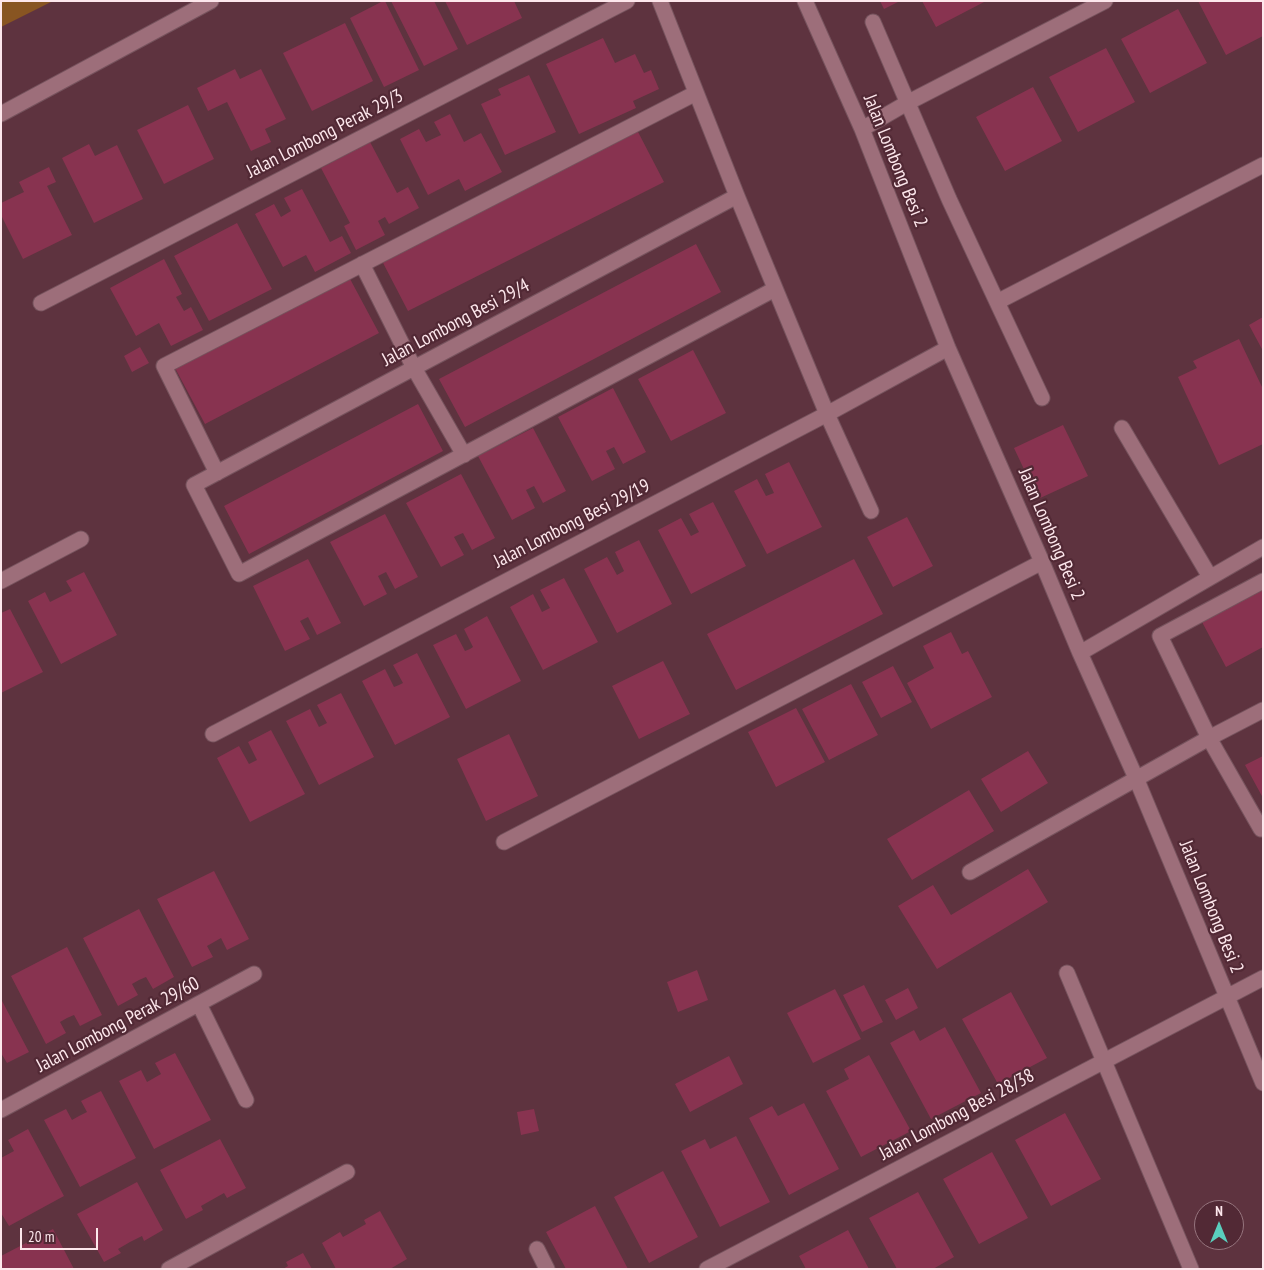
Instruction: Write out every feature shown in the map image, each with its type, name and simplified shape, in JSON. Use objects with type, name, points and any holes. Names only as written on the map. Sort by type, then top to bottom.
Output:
[{"type":"street","points":[[1,114],[211,1]]},
{"type":"street","name":"Jalan Lombong Perak 29/3","points":[[41,303],[627,1]]},
{"type":"street","points":[[660,1],[775,289],[827,414],[871,511]]},
{"type":"street","name":"Jalan Lombong Besi 2","points":[[805,1],[862,129],[948,348],[1136,778],[1263,1083]]},
{"type":"street","points":[[862,129],[907,103],[1104,1]]},
{"type":"street","points":[[873,22],[907,103],[1042,398]]},
{"type":"street","points":[[217,473],[164,366],[696,93]]},
{"type":"street","points":[[997,302],[1263,165]]},
{"type":"street","name":"Jalan Lombong Besi 29/4","points":[[464,455],[240,574],[194,485],[737,196]]},
{"type":"street","points":[[362,264],[414,368],[464,455],[775,289]]},
{"type":"street","name":"Jalan Lombong Besi 29/19","points":[[213,734],[827,414],[948,348]]},
{"type":"street","points":[[1122,428],[1210,577]]},
{"type":"street","points":[[1,581],[81,539]]},
{"type":"street","points":[[1080,653],[1263,547]]},
{"type":"street","points":[[504,842],[1042,562]]},
{"type":"street","points":[[1262,828],[1209,738],[1160,636],[1263,581]]},
{"type":"street","points":[[970,872],[1136,778],[1263,710]]},
{"type":"street","name":"Jalan Lombong Perak 29/60","points":[[1,1110],[254,974]]},
{"type":"street","points":[[1067,974],[1191,1269]]},
{"type":"street","name":"Jalan Lombong Besi 28/38","points":[[707,1269],[1263,978]]},
{"type":"street","points":[[199,1004],[246,1100]]},
{"type":"street","points":[[169,1269],[347,1172]]},
{"type":"street","points":[[537,1249],[548,1269]]},
{"type":"shaded area","points":[[1,1],[53,1],[1,27]]},
{"type":"building","points":[[385,1],[419,70],[384,87],[350,18]]},
{"type":"building","points":[[391,1],[434,1],[458,49],[424,66]]},
{"type":"building","points":[[445,1],[514,1],[522,18],[467,45]]},
{"type":"building","points":[[880,1],[900,1],[884,9]]},
{"type":"building","points":[[922,1],[986,1],[936,27]]},
{"type":"building","points":[[1198,1],[1263,1],[1263,36],[1226,55]]},
{"type":"building","points":[[1178,9],[1207,63],[1150,93],[1121,39]]},
{"type":"building","points":[[345,23],[373,81],[312,111],[283,53]]},
{"type":"building","points":[[603,38],[615,63],[635,54],[644,73],[651,70],[659,89],[633,101],[636,108],[579,134],[546,64]]},
{"type":"building","points":[[1106,48],[1135,102],[1078,132],[1049,77]]},
{"type":"building","points":[[235,69],[240,79],[261,69],[286,119],[265,129],[271,142],[251,151],[227,102],[208,111],[197,88]]},
{"type":"building","points":[[529,75],[556,132],[505,155],[481,104],[501,95],[498,89]]},
{"type":"building","points":[[1033,87],[1062,141],[1005,171],[976,117]]},
{"type":"building","points":[[188,105],[214,159],[164,184],[137,130]]},
{"type":"building","points":[[450,114],[464,142],[481,133],[502,172],[465,191],[459,179],[428,195],[400,139],[419,129],[426,142],[441,135],[434,122]]},
{"type":"building","points":[[637,130],[664,182],[408,311],[381,259]]},
{"type":"building","points":[[370,142],[397,193],[408,187],[419,208],[389,224],[385,217],[378,221],[385,235],[356,250],[344,226],[350,223],[321,168]]},
{"type":"building","points":[[89,144],[95,156],[117,145],[143,199],[94,223],[62,158]]},
{"type":"building","points":[[49,167],[56,182],[47,186],[72,235],[23,259],[1,215],[1,203],[24,192],[19,182]]},
{"type":"building","points":[[302,189],[330,242],[342,236],[351,253],[315,272],[306,255],[283,267],[255,214],[274,204],[281,217],[291,211],[284,198]]},
{"type":"building","points":[[237,223],[272,289],[209,321],[174,256]]},
{"type":"building","points":[[696,244],[721,292],[465,427],[439,379]]},
{"type":"building","points":[[164,259],[182,294],[176,297],[184,311],[191,307],[203,330],[171,346],[159,323],[136,336],[110,288]]},
{"type":"building","points":[[349,277],[379,333],[205,424],[175,368]]},
{"type":"building","points":[[1263,317],[1263,351],[1249,325]]},
{"type":"building","points":[[1239,339],[1263,389],[1263,444],[1219,465],[1178,377],[1197,368],[1193,361]]},
{"type":"building","points":[[140,347],[149,363],[132,372],[124,356]]},
{"type":"building","points":[[693,350],[726,413],[671,441],[638,379]]},
{"type":"building","points":[[613,388],[646,452],[623,464],[614,447],[606,451],[615,469],[592,481],[558,417]]},
{"type":"building","points":[[418,404],[443,451],[249,554],[224,506]]},
{"type":"building","points":[[1063,425],[1088,476],[1038,499],[1014,448]]},
{"type":"building","points":[[533,428],[566,491],[543,503],[534,486],[526,490],[535,508],[512,520],[478,456]]},
{"type":"building","points":[[789,462],[822,527],[767,554],[734,491],[757,479],[766,496],[774,493],[765,474]]},
{"type":"building","points":[[461,474],[495,538],[472,550],[463,533],[454,537],[464,555],[441,567],[406,503]]},
{"type":"building","points":[[713,502],[746,566],[691,594],[658,530],[681,518],[691,536],[699,532],[689,514]]},
{"type":"building","points":[[385,514],[418,577],[395,589],[386,572],[378,576],[387,594],[364,606],[330,542]]},
{"type":"building","points":[[907,517],[933,566],[893,587],[867,537]]},
{"type":"building","points":[[639,540],[672,604],[617,633],[584,569],[607,557],[617,575],[624,571],[615,552]]},
{"type":"building","points":[[308,559],[341,623],[317,635],[308,617],[300,621],[310,639],[285,651],[253,586]]},
{"type":"building","points":[[854,559],[883,614],[736,690],[707,634]]},
{"type":"building","points":[[84,572],[117,635],[61,664],[28,601],[45,592],[50,602],[72,591],[66,581]]},
{"type":"building","points":[[564,578],[598,642],[543,670],[510,607],[533,594],[542,612],[550,608],[540,590]]},
{"type":"building","points":[[1263,590],[1263,647],[1226,667],[1202,622]]},
{"type":"building","points":[[10,609],[43,672],[1,693],[1,613]]},
{"type":"building","points":[[487,616],[521,681],[466,709],[433,645],[456,634],[465,651],[470,649],[473,647],[464,629]]},
{"type":"building","points":[[951,632],[962,654],[968,651],[992,697],[931,729],[907,683],[934,668],[923,646]]},
{"type":"building","points":[[417,653],[450,717],[395,745],[362,681],[385,669],[394,687],[403,683],[393,665]]},
{"type":"building","points":[[663,661],[690,714],[639,739],[612,686]]},
{"type":"building","points":[[893,666],[912,702],[881,718],[862,682]]},
{"type":"building","points":[[851,684],[878,735],[829,760],[802,709]]},
{"type":"building","points":[[341,693],[374,757],[319,785],[286,721],[310,709],[319,727],[327,723],[317,705]]},
{"type":"building","points":[[796,708],[825,762],[776,787],[748,732]]},
{"type":"building","points":[[271,730],[305,794],[250,822],[217,758],[239,746],[249,764],[257,760],[248,742]]},
{"type":"building","points":[[509,734],[538,796],[486,821],[457,759]]},
{"type":"building","points":[[1028,751],[1048,783],[1001,812],[981,779]]},
{"type":"building","points":[[1263,756],[1263,798],[1245,765]]},
{"type":"building","points":[[969,790],[994,831],[912,880],[887,839]]},
{"type":"building","points":[[1028,869],[1048,902],[937,969],[898,906],[933,885],[951,915]]},
{"type":"building","points":[[214,871],[249,939],[227,950],[221,938],[207,946],[213,957],[192,967],[157,899]]},
{"type":"building","points":[[139,909],[174,977],[153,989],[146,977],[139,980],[132,984],[138,995],[118,1006],[83,938]]},
{"type":"building","points":[[67,947],[102,1015],[80,1026],[74,1015],[67,1018],[60,1022],[66,1033],[46,1044],[11,976]]},
{"type":"building","points":[[697,970],[708,1000],[678,1012],[667,982]]},
{"type":"building","points":[[864,985],[883,1022],[862,1032],[843,995]]},
{"type":"building","points":[[908,988],[918,1008],[896,1020],[885,1000]]},
{"type":"building","points":[[835,989],[861,1039],[813,1063],[787,1013]]},
{"type":"building","points":[[1011,992],[1047,1058],[998,1084],[962,1019]]},
{"type":"building","points":[[1,999],[29,1052],[7,1063],[1,1053]]},
{"type":"building","points":[[945,1027],[981,1093],[931,1119],[890,1043],[914,1030],[920,1041]]},
{"type":"building","points":[[175,1053],[211,1120],[154,1149],[119,1081],[141,1070],[147,1082],[161,1074],[155,1063]]},
{"type":"building","points":[[869,1055],[911,1131],[861,1157],[826,1091],[849,1079],[844,1069]]},
{"type":"building","points":[[729,1056],[743,1084],[690,1112],[675,1084]]},
{"type":"building","points":[[101,1091],[136,1158],[80,1187],[44,1120],[66,1109],[72,1120],[87,1112],[81,1101]]},
{"type":"building","points":[[804,1103],[839,1169],[789,1195],[749,1118],[772,1106],[778,1116]]},
{"type":"building","points":[[534,1109],[539,1131],[521,1135],[517,1112]]},
{"type":"building","points":[[1065,1113],[1101,1179],[1051,1206],[1015,1140]]},
{"type":"building","points":[[28,1129],[64,1196],[9,1226],[1,1213],[1,1158],[14,1151],[8,1140]]},
{"type":"building","points":[[736,1136],[770,1202],[720,1227],[681,1151],[705,1139],[710,1149]]},
{"type":"building","points":[[220,1139],[246,1188],[227,1198],[224,1193],[201,1206],[203,1210],[186,1219],[160,1170]]},
{"type":"building","points":[[992,1152],[1028,1218],[979,1244],[943,1179]]},
{"type":"building","points":[[663,1171],[698,1237],[649,1263],[614,1197]]},
{"type":"building","points":[[137,1182],[163,1230],[144,1241],[142,1236],[130,1242],[118,1249],[121,1253],[104,1262],[77,1214]]},
{"type":"building","points":[[918,1192],[954,1257],[933,1269],[897,1269],[869,1218]]},
{"type":"building","points":[[595,1206],[628,1269],[566,1269],[546,1232]]},
{"type":"building","points":[[380,1211],[407,1259],[390,1269],[336,1269],[322,1243],[340,1232],[343,1237],[366,1224],[364,1220]]},
{"type":"building","points":[[53,1229],[74,1269],[1,1269],[1,1256]]},
{"type":"building","points":[[848,1230],[869,1269],[806,1269],[799,1256]]},
{"type":"building","points":[[303,1253],[312,1269],[283,1269],[288,1266],[286,1262]]}]
